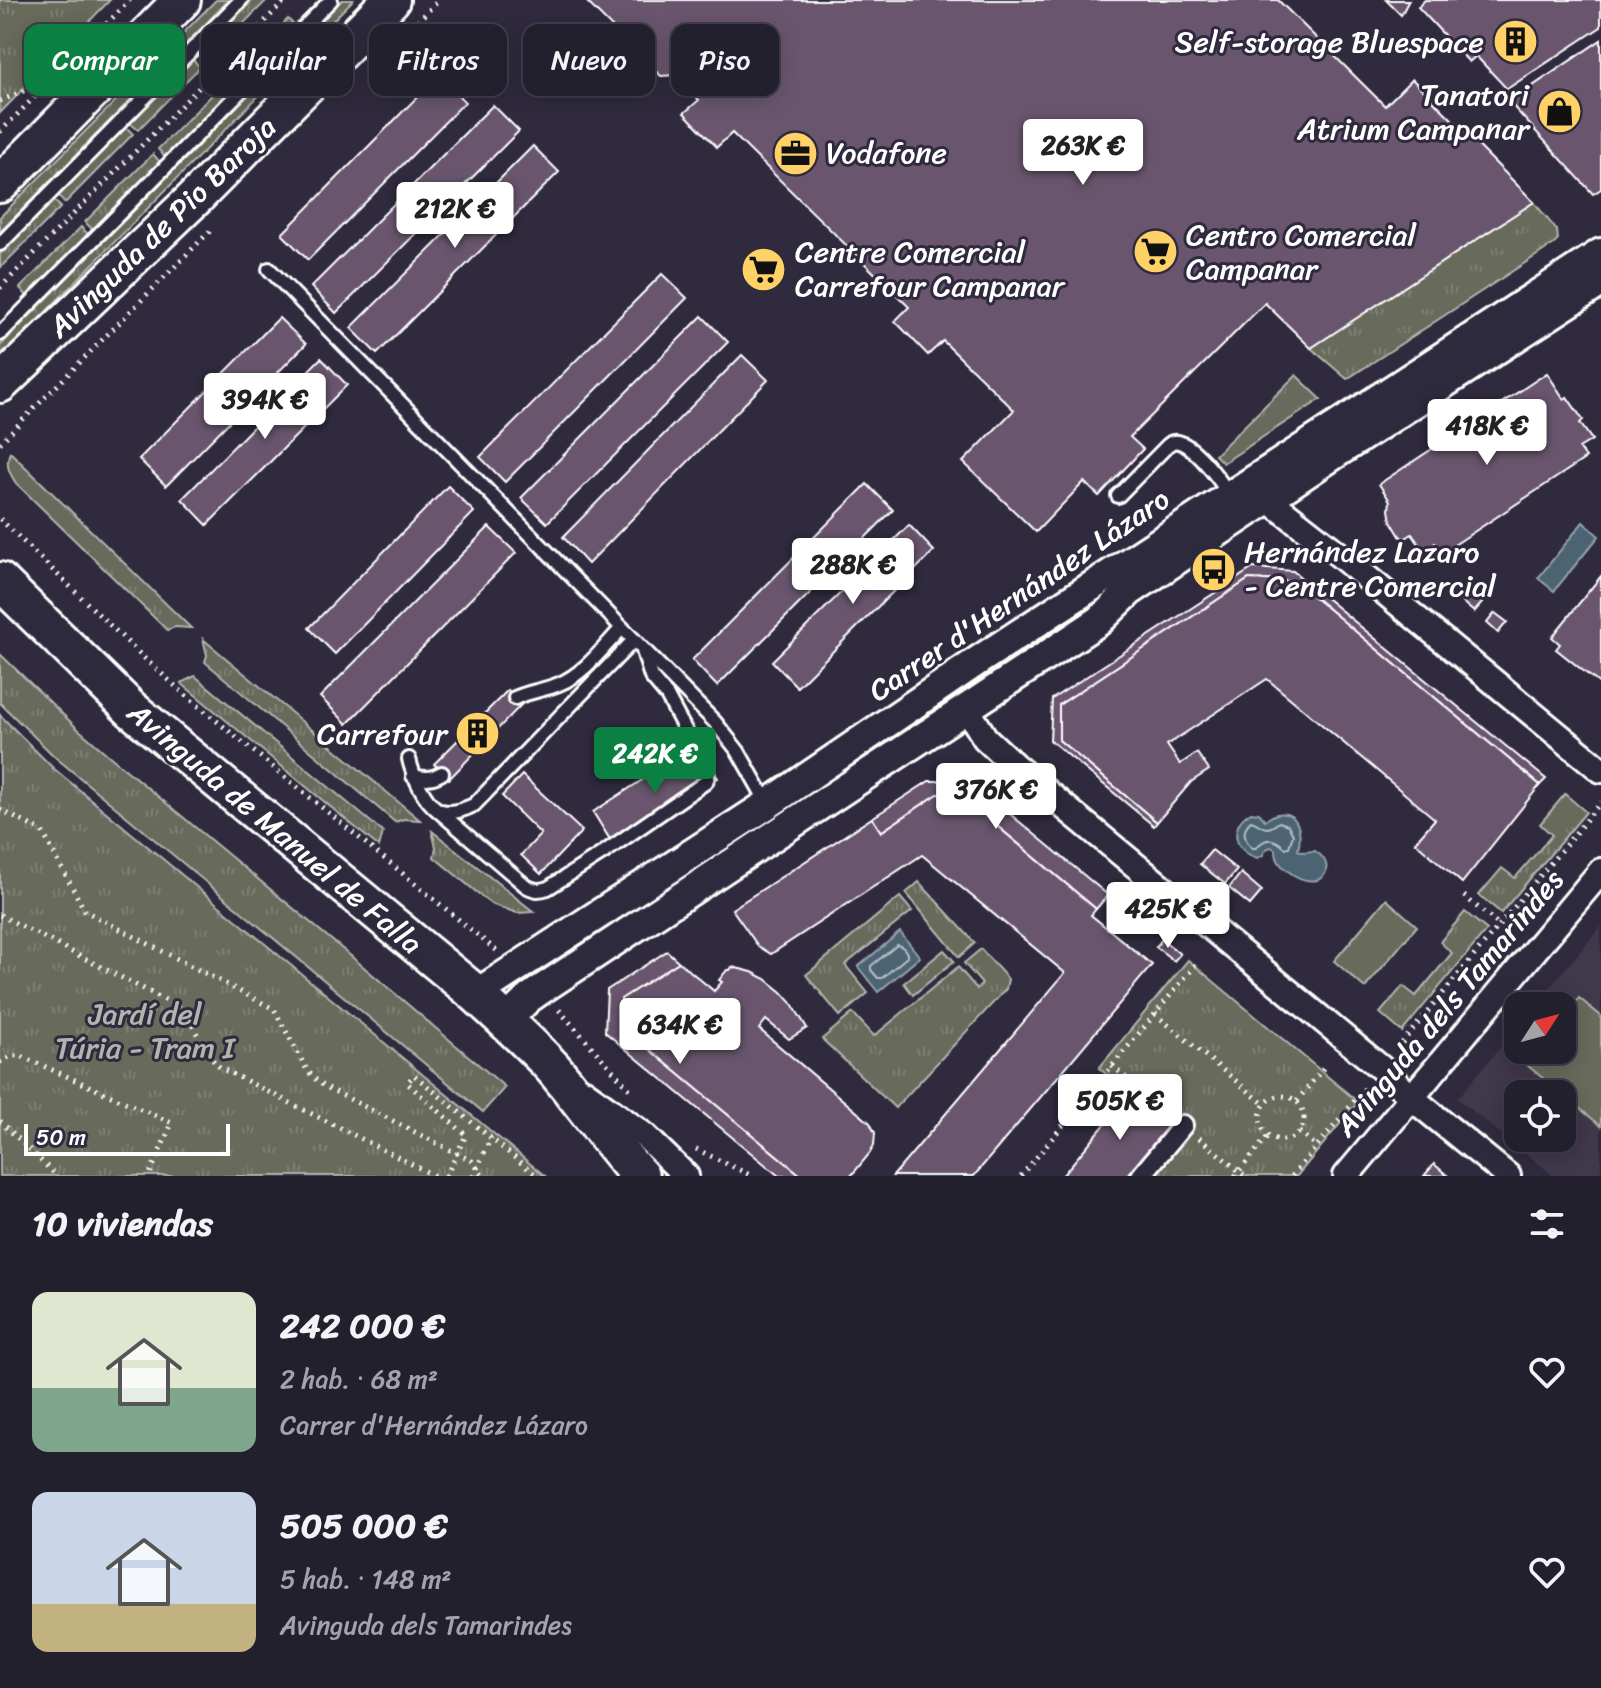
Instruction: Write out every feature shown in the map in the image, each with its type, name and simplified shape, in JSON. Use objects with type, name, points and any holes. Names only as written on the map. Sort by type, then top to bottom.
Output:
[{"type":"main road","points":[[0,184],[182,0]]},
{"type":"main road","name":"Avinguda de Pio Baroja","points":[[0,384],[196,197],[401,14]]},
{"type":"main road","name":"Avinguda de Manuel de Falla","points":[[0,581],[131,709],[476,994],[555,1071],[640,1176]]},
{"type":"street","name":"Carrer d'Hernández Lázaro","points":[[476,994],[768,804],[979,660],[1249,493],[1601,253]]},
{"type":"street","points":[[505,1021],[539,991],[1099,621],[1130,591],[1249,493],[1601,282]]},
{"type":"street","points":[[1249,493],[1337,553],[1601,770]]},
{"type":"street","points":[[979,660],[964,685],[962,699],[985,738],[1508,1176]]},
{"type":"street","name":"Avinguda dels Tamarindes","points":[[1346,1176],[1601,871]]},
{"type":"street","name":"Avinguda de Manuel de Falla","points":[[555,1071],[644,1135],[686,1176]]},
{"type":"street","points":[[1141,1176],[1183,1125]]},
{"type":"lane","points":[[0,244],[241,0]]},
{"type":"lane","name":"Avinguda de Pio Baroja","points":[[0,334],[331,0]]},
{"type":"lane","points":[[269,269],[715,722],[738,751],[768,804]]},
{"type":"lane","points":[[1118,496],[1168,445],[1178,441],[1214,471],[1249,493]]},
{"type":"lane","points":[[515,698],[568,680],[622,628]]},
{"type":"lane","points":[[435,808],[446,812],[474,805],[638,644]]},
{"type":"lane","points":[[409,759],[413,776],[435,808],[526,886],[535,891],[548,888],[706,782],[707,771],[667,696],[651,677],[638,644]]},
{"type":"lane","points":[[413,776],[425,779],[442,773]]},
{"type":"path","points":[[106,24],[130,0]]},
{"type":"path","points":[[0,288],[286,0]]},
{"type":"path","points":[[401,14],[439,0]]},
{"type":"path","points":[[0,101],[24,91]]},
{"type":"path","points":[[0,132],[35,96]]},
{"type":"path","points":[[0,443],[211,230]]},
{"type":"path","points":[[0,519],[190,699],[503,956]]},
{"type":"path","points":[[1397,1049],[1601,802]]},
{"type":"path","points":[[0,810],[42,831],[85,911],[274,1009],[307,1070],[324,1086],[472,1161],[483,1176]]},
{"type":"path","points":[[1464,896],[1499,925]]},
{"type":"path","points":[[0,915],[177,1006],[191,1021],[208,1055],[221,1068],[435,1176]]},
{"type":"path","points":[[1021,1176],[1198,962]]},
{"type":"path","points":[[555,1007],[637,1097]]},
{"type":"path","points":[[1155,1014],[1264,1104]]},
{"type":"path","points":[[0,1062],[11,1056],[21,1056],[172,1123],[149,1176]]},
{"type":"path","points":[[1297,1101],[1325,1066]]},
{"type":"path","points":[[446,1176],[466,1135],[407,1083],[414,1075],[537,1176]]},
{"type":"path","points":[[1292,1176],[1371,1081]]},
{"type":"path","points":[[1283,1095],[1297,1101],[1304,1113],[1299,1132],[1283,1140],[1268,1136],[1260,1125],[1264,1104],[1283,1095]]},
{"type":"path","points":[[0,1121],[57,1176]]},
{"type":"path","points":[[1299,1132],[1317,1146]]},
{"type":"path","points":[[1235,1176],[1268,1136]]},
{"type":"path","points":[[474,1176],[491,1137]]},
{"type":"path","points":[[688,1145],[752,1176]]},
{"type":"shaded area","points":[[1601,926],[1601,1176],[1554,1176],[1524,1152],[1576,1152],[1576,1080],[1504,1080],[1504,1136],[1457,1099],[1504,1043],[1504,1064],[1576,1064],[1576,992],[1546,992]]},
{"type":"green space","points":[[0,0],[110,0],[87,24],[24,24],[24,88],[0,113]]},
{"type":"green space","points":[[216,0],[229,0],[205,24],[201,24],[201,28],[185,45],[185,31]]},
{"type":"green space","points":[[253,0],[267,0],[243,24],[229,24]]},
{"type":"green space","points":[[342,0],[353,0],[329,24],[318,24]]},
{"type":"green space","points":[[193,60],[200,67],[185,82],[185,68]]},
{"type":"green space","points":[[120,96],[134,96],[0,232],[0,217]]},
{"type":"green space","points":[[157,96],[171,96],[138,130],[130,123]]},
{"type":"green space","points":[[211,96],[225,96],[165,157],[158,149]]},
{"type":"green space","points":[[247,96],[258,96],[17,341],[0,354],[0,346]]},
{"type":"green space","points":[[126,127],[133,134],[65,203],[58,195]]},
{"type":"green space","points":[[153,154],[160,162],[93,230],[85,222]]},
{"type":"green space","points":[[53,200],[61,207],[0,268],[0,254]]},
{"type":"green space","points":[[1534,202],[1557,231],[1558,240],[1554,244],[1347,379],[1311,348]]},
{"type":"green space","points":[[81,227],[88,234],[27,296],[20,288]]},
{"type":"green space","points":[[1296,375],[1321,399],[1223,463],[1215,455]]},
{"type":"green space","points":[[10,452],[191,628],[167,630],[16,483],[8,468]]},
{"type":"green space","points":[[203,639],[420,820],[395,822],[205,662],[207,655]]},
{"type":"green space","points":[[0,654],[114,760],[505,1087],[483,1112],[55,757],[0,703]]},
{"type":"green space","points":[[195,676],[383,832],[379,847],[181,683]]},
{"type":"green space","name":"Jardí del Túria - Tram I","points":[[0,715],[53,768],[545,1176],[0,1176]]},
{"type":"green space","points":[[1565,794],[1586,812],[1501,913],[1479,895],[1502,868],[1515,878],[1552,835],[1540,824]]},
{"type":"green space","points":[[432,831],[534,912],[517,913],[491,904],[434,857],[436,847]]},
{"type":"green space","points":[[919,882],[975,943],[959,957],[906,893]]},
{"type":"green space","points":[[900,897],[912,911],[845,965],[868,993],[840,1016],[806,975]]},
{"type":"green space","points":[[1386,899],[1417,926],[1365,988],[1334,961]]},
{"type":"green space","points":[[1465,912],[1487,930],[1402,1032],[1380,1013],[1403,986],[1416,996],[1452,953],[1440,942]]},
{"type":"green space","points":[[981,949],[1008,979],[1006,989],[895,1108],[822,1039],[853,1013],[874,1036],[958,967],[977,989],[982,984],[964,963]]},
{"type":"green space","points":[[944,950],[954,961],[913,995],[904,983]]},
{"type":"green space","points":[[1188,960],[1358,1102],[1297,1176],[1127,1176],[1168,1126],[1099,1068]]},
{"type":"green space","points":[[1579,998],[1601,1016],[1601,1126],[1576,1105],[1576,1080],[1545,1080],[1527,1065],[1576,1064],[1576,1002]]},
{"type":"water","points":[[1583,522],[1599,536],[1554,591],[1538,578]]},
{"type":"water","points":[[1251,812],[1259,813],[1265,820],[1277,814],[1291,816],[1298,825],[1298,850],[1315,851],[1322,857],[1326,864],[1323,876],[1310,881],[1300,878],[1283,867],[1276,850],[1271,847],[1258,858],[1243,850],[1236,838],[1237,831],[1244,817]]},
{"type":"water","points":[[900,932],[920,957],[878,992],[858,967]]},
{"type":"building","name":"Centro Comercial Campanar","points":[[585,0],[1278,0],[1385,106],[1412,79],[1534,202],[1311,348],[1265,303],[1130,437],[1143,449],[1099,496],[1084,482],[1036,532],[963,462],[1014,410],[943,341],[928,355],[895,321],[909,307],[732,133],[717,147],[684,113],[699,100],[695,96],[779,96],[779,24],[671,24],[671,75],[661,76],[655,70],[655,24],[609,24]]},
{"type":"building","points":[[1386,0],[1409,0],[1401,15]]},
{"type":"building","name":"Self-storage Bluespace","points":[[1425,0],[1601,0],[1601,27],[1507,89],[1476,56],[1469,62],[1418,7]]},
{"type":"building","name":"Tanatori Atrium Campanar","points":[[1601,40],[1601,189],[1593,194],[1509,102]]},
{"type":"building","points":[[418,96],[459,96],[465,102],[308,260],[282,234]]},
{"type":"building","points":[[493,105],[519,131],[336,313],[311,287]]},
{"type":"building","points":[[533,146],[559,172],[377,354],[351,328]]},
{"type":"building","points":[[662,274],[687,298],[505,482],[480,457]]},
{"type":"building","points":[[702,316],[728,342],[547,523],[521,498]]},
{"type":"building","points":[[279,318],[306,344],[166,486],[139,459]]},
{"type":"building","points":[[742,355],[768,380],[588,564],[563,537]]},
{"type":"building","points":[[321,358],[347,385],[207,525],[182,499]]},
{"type":"building","points":[[1547,373],[1583,420],[1580,423],[1592,440],[1579,448],[1586,458],[1442,553],[1435,543],[1424,551],[1412,534],[1404,539],[1400,536],[1391,521],[1390,501],[1379,484]]},
{"type":"building","points":[[867,484],[893,510],[717,686],[692,660]]},
{"type":"building","points":[[448,486],[474,512],[335,654],[309,628]]},
{"type":"building","points":[[909,525],[934,551],[797,687],[772,661]]},
{"type":"building","points":[[489,527],[516,553],[347,724],[320,697]]},
{"type":"building","points":[[1253,568],[1293,571],[1546,779],[1540,785],[1296,582],[1249,579],[1059,705],[1059,740],[1157,822],[1154,826],[1050,740],[1052,699]]},
{"type":"building","points":[[1601,576],[1601,685],[1556,649],[1560,644],[1552,637]]},
{"type":"building","points":[[1249,579],[1296,582],[1540,785],[1462,883],[1415,842],[1435,819],[1267,679],[1167,745],[1180,764],[1197,753],[1209,770],[1191,782],[1157,822],[1059,740],[1059,705]]},
{"type":"building","points":[[1471,592],[1483,602],[1474,612],[1462,602]]},
{"type":"building","points":[[1495,613],[1507,622],[1498,633],[1487,623]]},
{"type":"building","name":"Carrefour","points":[[508,690],[522,704],[449,779],[434,764]]},
{"type":"building","points":[[696,745],[718,778],[614,846],[593,812]]},
{"type":"building","points":[[522,775],[582,831],[541,874],[521,855],[541,834],[502,796]]},
{"type":"building","points":[[929,781],[970,781],[1108,895],[1096,909],[960,795],[938,794],[881,832],[872,818]]},
{"type":"building","points":[[938,794],[960,795],[1096,909],[1091,915],[1152,965],[974,1176],[893,1176],[1065,973],[922,855],[771,954],[758,946],[732,909],[872,818],[881,832]]},
{"type":"building","points":[[1212,850],[1237,870],[1225,884],[1200,864]]},
{"type":"building","points":[[1241,873],[1262,891],[1250,905],[1229,888]]},
{"type":"building","points":[[1162,939],[1180,954],[1174,961],[1156,947]]},
{"type":"building","points":[[667,951],[679,962],[621,999],[620,1025],[802,1176],[779,1176],[605,1032],[607,990]]},
{"type":"building","points":[[679,962],[714,991],[722,982],[719,980],[732,967],[766,979],[791,1002],[807,1028],[789,1039],[766,1020],[759,1029],[870,1123],[875,1133],[874,1145],[851,1176],[802,1176],[620,1025],[621,999]]},
{"type":"building","points":[[1130,1094],[1169,1126],[1127,1176],[1062,1176]]},
{"type":"building","points":[[1434,1164],[1448,1176],[1424,1176]]},
{"type":"place","name":"Self-storage Bluespace","points":[[1515,42]]},
{"type":"place","name":"Tanatori Atrium Campanar","points":[[1560,112]]},
{"type":"place","name":"Vodafone","points":[[795,153]]},
{"type":"place","name":"Centro Comercial Campanar","points":[[1155,252]]},
{"type":"place","name":"Centre Comercial Carrefour Campanar","points":[[764,269]]},
{"type":"place","name":"Hernández Lazaro - Centre Comercial","points":[[1213,569]]},
{"type":"place","name":"Carrefour","points":[[478,734]]}]
